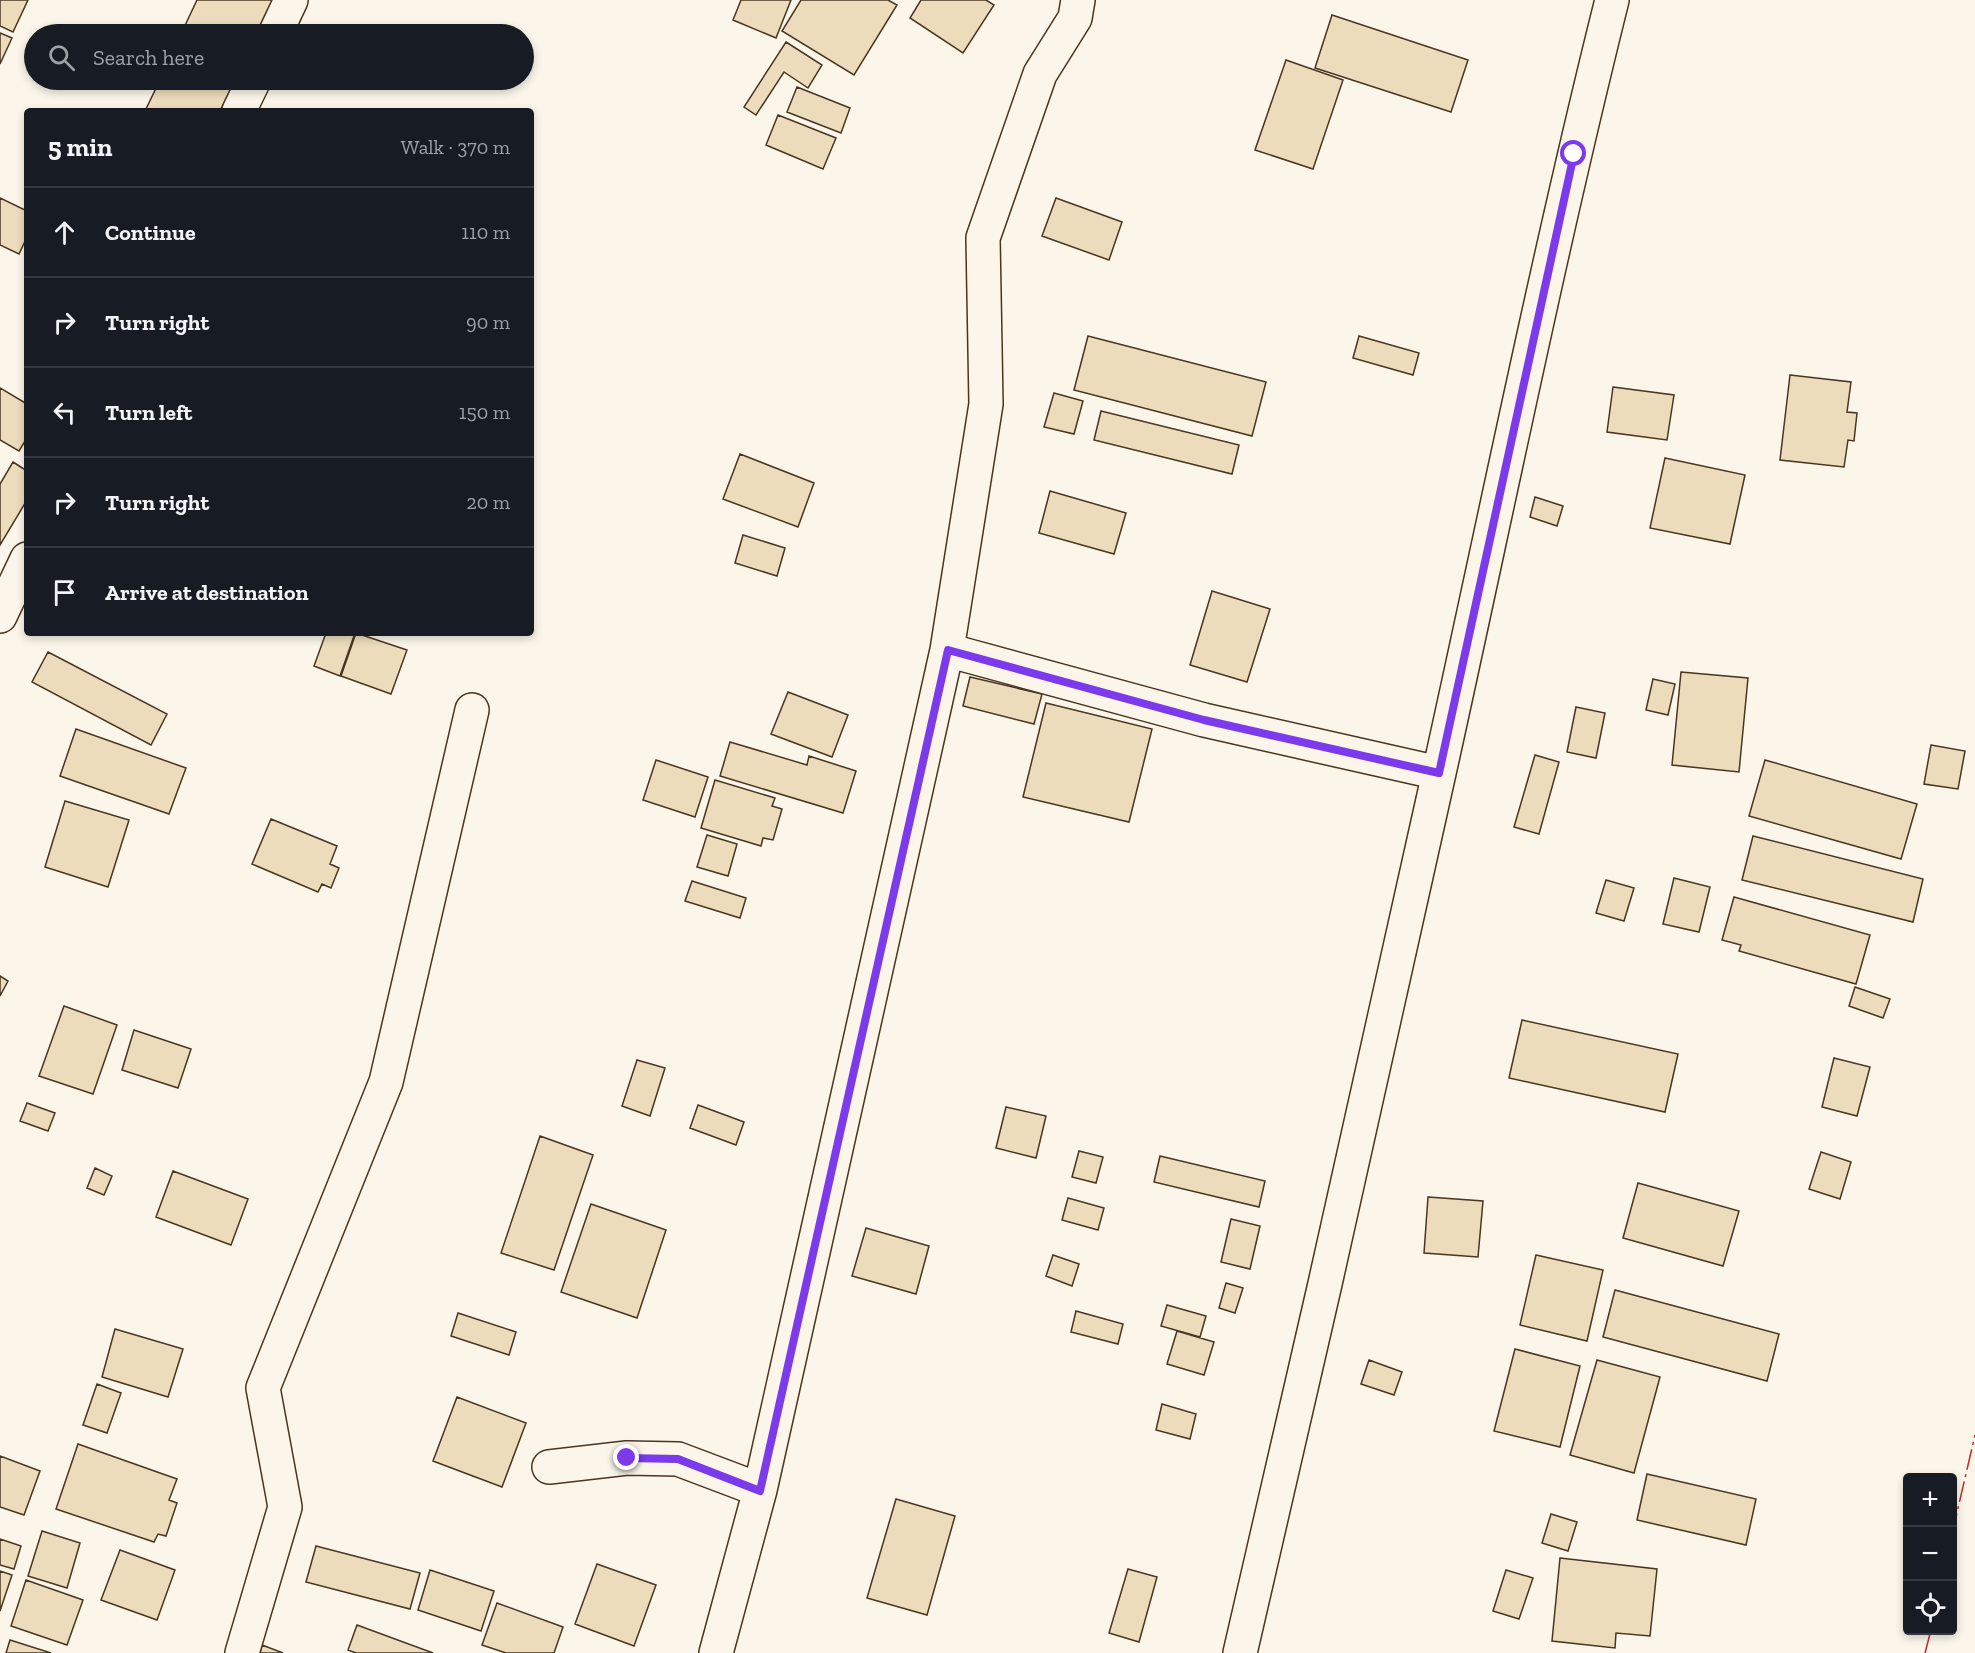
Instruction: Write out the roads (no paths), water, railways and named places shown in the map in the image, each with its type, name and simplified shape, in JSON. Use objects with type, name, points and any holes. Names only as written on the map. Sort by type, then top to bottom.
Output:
[{"type":"street","points":[[280,24],[291,0]]},
{"type":"street","points":[[716,1653],[760,1491],[948,650],[986,404],[983,238],[1040,74],[1075,18],[1078,0]]},
{"type":"street","points":[[1240,1653],[1308,1363],[1574,154],[1612,0]]},
{"type":"street","points":[[240,108],[249,90]]},
{"type":"street","points":[[0,616],[24,565]]},
{"type":"street","points":[[948,650],[1204,720],[1439,773]]},
{"type":"street","points":[[242,1653],[285,1507],[263,1388],[386,1082],[472,710]]},
{"type":"street","points":[[549,1467],[627,1458],[678,1459],[760,1491]]}]
